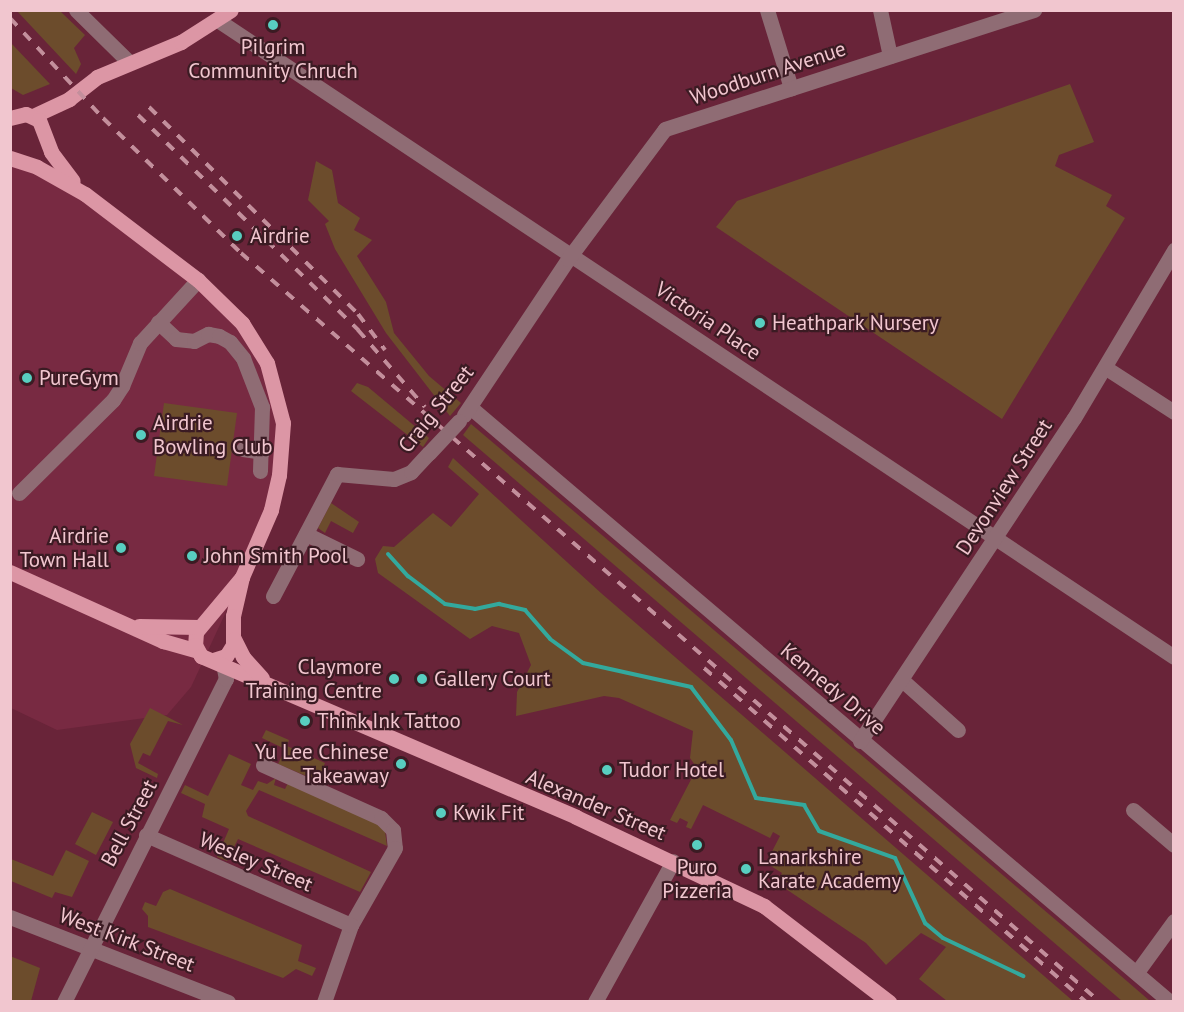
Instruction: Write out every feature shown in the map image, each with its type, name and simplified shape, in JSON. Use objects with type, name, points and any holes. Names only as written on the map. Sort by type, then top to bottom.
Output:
[{"type":"main road","points":[[18,114],[69,99],[97,77],[129,62],[161,51],[219,21],[231,10]]},
{"type":"main road","points":[[15,160],[38,157],[69,99]]},
{"type":"main road","points":[[18,114],[47,139],[63,171],[85,195]]},
{"type":"main road","points":[[10,572],[135,626],[163,641],[197,651],[218,662],[231,652],[242,577],[276,492],[283,437],[281,406],[267,363],[252,336],[198,280],[85,195],[15,160]]},
{"type":"main road","points":[[197,651],[194,639],[202,625],[242,577]]},
{"type":"main road","points":[[135,626],[202,625],[223,622],[233,635]]},
{"type":"main road","name":"Alexander Street","points":[[233,635],[243,657],[266,682]]},
{"type":"main road","name":"Alexander Street","points":[[218,662],[673,861],[764,906],[889,1002]]},
{"type":"street","points":[[76,10],[129,62]]},
{"type":"street","points":[[767,10],[791,88]]},
{"type":"street","points":[[880,10],[890,56]]},
{"type":"street","name":"Woodburn Avenue","points":[[573,255],[661,132],[1034,10]]},
{"type":"street","name":"Victoria Place","points":[[219,21],[1173,657]]},
{"type":"street","name":"Devonview Street","points":[[860,741],[996,539],[1106,368],[1173,250]]},
{"type":"street","name":"Craig Street","points":[[273,596],[337,474],[394,479],[411,472],[470,407],[573,255]]},
{"type":"street","points":[[19,493],[113,400],[122,386],[135,350],[198,280]]},
{"type":"street","points":[[158,322],[176,339],[194,341],[208,334],[219,336],[230,342],[243,358],[262,407],[260,471]]},
{"type":"street","points":[[1106,368],[1173,412]]},
{"type":"street","name":"Kennedy Drive","points":[[470,407],[860,741],[1170,1002]]},
{"type":"street","points":[[243,449],[262,452]]},
{"type":"street","points":[[306,534],[357,558]]},
{"type":"street","name":"Bell Street","points":[[64,1002],[88,949],[226,679],[218,662]]},
{"type":"street","points":[[902,680],[958,730]]},
{"type":"street","points":[[263,765],[381,818],[393,830],[395,848],[351,925],[324,1002]]},
{"type":"street","points":[[1133,810],[1173,845]]},
{"type":"street","name":"Wesley Street","points":[[146,835],[351,925]]},
{"type":"street","points":[[595,1002],[673,861]]},
{"type":"street","name":"West Kirk Street","points":[[10,917],[228,1002]]},
{"type":"street","points":[[1137,972],[1173,921]]},
{"type":"shaded area","points":[[17,11],[60,11],[85,35],[74,48],[81,64],[76,74]]},
{"type":"shaded area","points":[[10,43],[50,84],[23,95],[11,88]]},
{"type":"shaded area","points":[[1070,84],[1094,142],[1059,155],[1055,166],[1112,195],[1106,206],[1125,218],[1002,419],[716,227],[737,201]]},
{"type":"shaded area","points":[[11,158],[23,162],[171,259],[262,352],[281,406],[276,492],[244,573],[191,687],[167,715],[57,730],[11,708]]},
{"type":"shaded area","points":[[316,161],[332,170],[338,203],[360,218],[354,230],[372,240],[357,256],[386,302],[394,333],[429,376],[461,403],[450,416],[386,333],[335,249],[325,224],[329,221],[308,200]]},
{"type":"shaded area","points":[[357,383],[368,387],[429,438],[423,447],[351,391]]},
{"type":"shaded area","points":[[164,403],[237,413],[227,486],[154,476]]},
{"type":"shaded area","points":[[471,424],[1150,1001],[1122,1001],[463,435]]},
{"type":"shaded area","points":[[453,458],[601,593],[1073,1001],[947,1001],[919,979],[946,947],[921,933],[886,965],[866,943],[786,889],[789,884],[779,878],[782,873],[766,863],[780,836],[773,832],[770,838],[703,805],[691,829],[686,827],[688,822],[680,818],[677,823],[670,820],[697,768],[690,758],[693,731],[619,698],[604,696],[516,716],[517,692],[531,665],[519,633],[492,626],[470,639],[378,573],[375,559],[383,546],[394,547],[433,513],[451,527],[479,494],[448,467]]},
{"type":"shaded area","points":[[331,503],[359,522],[353,533],[331,521],[325,533],[318,528]]},
{"type":"shaded area","points":[[150,708],[183,725],[168,721],[150,756],[143,753],[138,763],[158,774],[157,778],[136,768],[130,744]]},
{"type":"shaded area","points":[[266,730],[289,740],[287,746],[325,763],[318,781],[278,764],[285,749],[262,738]]},
{"type":"shaded area","points":[[229,754],[251,764],[241,785],[253,790],[258,781],[267,784],[276,778],[274,785],[285,789],[288,783],[377,823],[385,831],[387,846],[259,790],[246,811],[248,816],[371,872],[360,892],[238,839],[227,861],[217,857],[229,829],[202,817],[205,804],[181,793],[185,785],[208,796]]},
{"type":"shaded area","points":[[92,812],[113,822],[96,855],[75,844]]},
{"type":"shaded area","points":[[66,850],[89,861],[72,897],[55,892],[52,898],[11,881],[11,859],[53,876]]},
{"type":"shaded area","points":[[170,889],[302,945],[298,961],[316,968],[312,976],[296,969],[283,978],[148,927],[148,916],[142,909],[145,902],[156,906],[163,892]]},
{"type":"shaded area","points":[[10,956],[40,968],[31,1001],[11,1001]]},
{"type":"waterway","points":[[388,554],[408,576],[445,604],[475,609],[499,604],[525,610],[550,639],[583,663],[691,687],[731,740],[756,798],[804,805],[819,831],[895,858],[925,923],[943,938],[1023,976]]},
{"type":"railway","points":[[10,18],[103,118],[241,253],[1100,1002]]},
{"type":"railway","points":[[149,107],[358,314],[385,350]]},
{"type":"railway","points":[[138,115],[358,330],[425,407]]},
{"type":"railway","points":[[704,668],[1086,1002]]},
{"type":"place","name":"Pilgrim Community Chruch","points":[[273,25]]},
{"type":"place","name":"Airdrie","points":[[237,236]]},
{"type":"place","name":"Heathpark Nursery","points":[[760,323]]},
{"type":"place","name":"PureGym","points":[[27,378]]},
{"type":"place","name":"Airdrie Bowling Club","points":[[141,435]]},
{"type":"place","name":"Airdrie Town Hall","points":[[121,548]]},
{"type":"place","name":"John Smith Pool","points":[[192,556]]},
{"type":"place","name":"Claymore Training Centre","points":[[394,679]]},
{"type":"place","name":"Gallery Court","points":[[422,679]]},
{"type":"place","name":"Think Ink Tattoo","points":[[305,721]]},
{"type":"place","name":"Yu Lee Chinese Takeaway","points":[[401,764]]},
{"type":"place","name":"Tudor Hotel","points":[[607,770]]},
{"type":"place","name":"Kwik Fit","points":[[441,813]]},
{"type":"place","name":"Puro Pizzeria","points":[[697,845]]},
{"type":"place","name":"Lanarkshire Karate Academy","points":[[746,869]]}]
